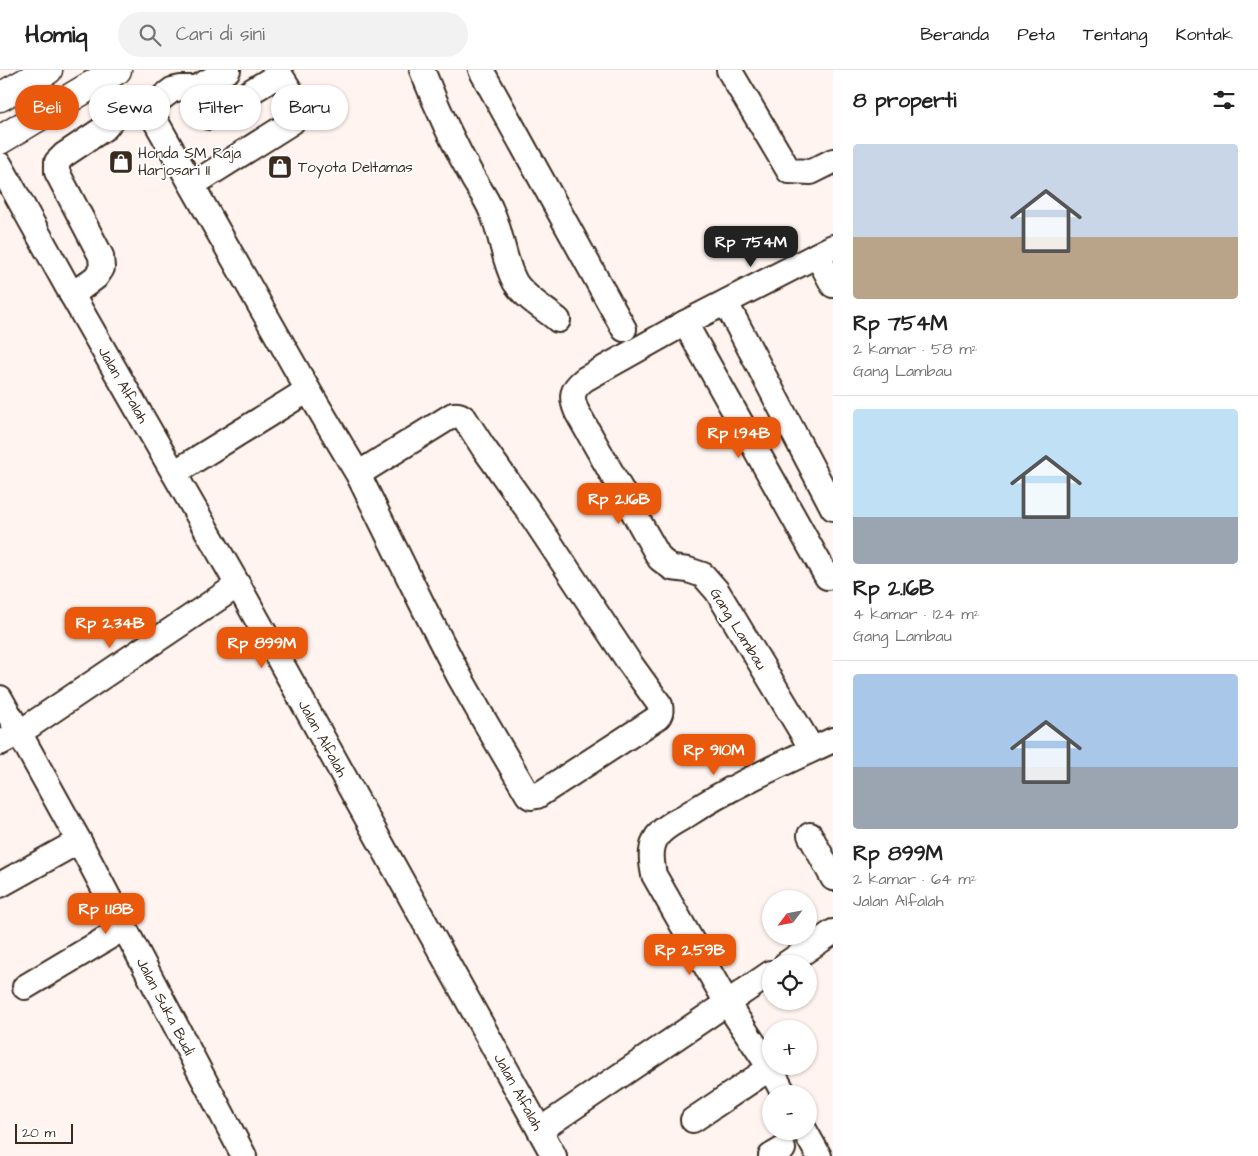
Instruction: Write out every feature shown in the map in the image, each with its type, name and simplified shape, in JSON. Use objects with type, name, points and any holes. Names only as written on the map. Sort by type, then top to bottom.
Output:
[{"type":"main road","points":[[0,97],[48,70]]},
{"type":"main road","points":[[0,140],[109,74]]},
{"type":"street","points":[[228,70],[195,88],[172,90],[155,103],[151,113],[308,390],[358,474],[459,676],[528,795],[531,797],[537,796],[660,715],[660,705],[629,662],[528,510],[482,447],[465,419],[457,414],[453,415],[358,474]]},
{"type":"street","points":[[422,70],[436,104],[490,208],[497,224],[509,269],[516,284],[524,293],[558,320]]},
{"type":"street","points":[[481,70],[624,329]]},
{"type":"street","points":[[728,70],[789,171],[811,172],[833,161]]},
{"type":"street","points":[[192,185],[292,122],[300,113],[298,103],[279,72],[259,85]]},
{"type":"street","points":[[72,295],[96,277],[102,268],[101,256],[57,172],[57,162],[64,155],[106,127],[112,119],[109,74]]},
{"type":"street","name":"Jalan Alfalah","points":[[0,165],[238,585],[554,1156]]},
{"type":"street","points":[[825,251],[833,286]]},
{"type":"street","name":"Gang Lambau","points":[[727,1003],[654,875],[651,859],[653,845],[660,832],[705,803],[822,744],[717,591],[703,575],[688,570],[672,568],[660,559],[572,401],[576,386],[585,379],[685,323],[825,251]]},
{"type":"street","points":[[726,303],[833,508]]},
{"type":"street","points":[[685,323],[827,577]]},
{"type":"street","points":[[174,473],[308,390]]},
{"type":"street","points":[[9,738],[238,585]]},
{"type":"street","name":"Jalan Suka Budi","points":[[0,698],[9,738],[79,840],[244,1156]]},
{"type":"street","points":[[810,834],[833,878]]},
{"type":"street","points":[[0,886],[79,840]]},
{"type":"street","points":[[26,987],[124,928]]},
{"type":"street","points":[[799,955],[833,932]]},
{"type":"street","points":[[540,1130],[762,979]]},
{"type":"street","points":[[727,1003],[762,1056]]},
{"type":"street","points":[[693,1120],[762,1073]]},
{"type":"street","points":[[810,1140],[819,1156]]},
{"type":"place","name":"Honda SM Raja Harjosari II","points":[[121,162]]},
{"type":"place","name":"Toyota Deltamas","points":[[280,167]]}]
